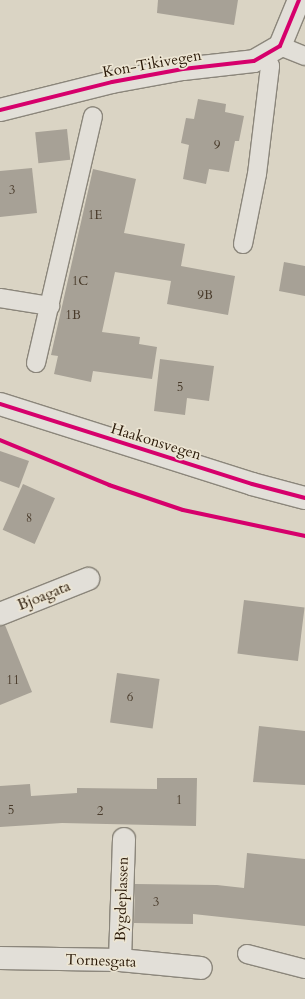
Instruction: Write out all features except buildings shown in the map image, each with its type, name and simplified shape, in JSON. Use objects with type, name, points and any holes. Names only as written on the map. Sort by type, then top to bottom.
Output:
[{"type":"street","points":[[272,51],[299,0]]},
{"type":"street","name":"Kon-Tikivegen","points":[[0,110],[112,82],[183,69],[254,61],[272,51]]},
{"type":"street","name":"Haakonsvegen","points":[[0,404],[252,484],[305,498]]},
{"type":"street","name":"Bjoagata","points":[[0,614],[88,579]]},
{"type":"street","name":"Bygdeplassen","points":[[120,960],[124,838]]},
{"type":"street","name":"Tornesgata","points":[[0,958],[120,960],[201,968]]},
{"type":"lane","points":[[243,244],[261,143],[272,51],[305,56]]},
{"type":"lane","points":[[36,363],[93,116]]},
{"type":"lane","points":[[0,298],[50,306]]},
{"type":"lane","points":[[248,954],[305,969]]},
{"type":"cycle path","points":[[0,110],[112,82],[183,69],[254,61],[280,46],[299,0]]},
{"type":"cycle path","points":[[0,404],[252,484],[305,498]]},
{"type":"cycle path","points":[[0,440],[109,485],[183,510],[305,536]]}]
